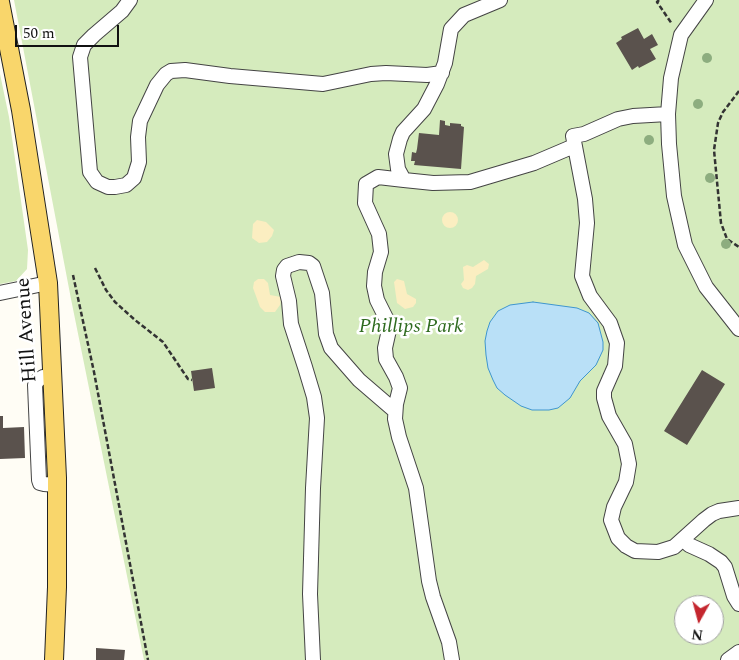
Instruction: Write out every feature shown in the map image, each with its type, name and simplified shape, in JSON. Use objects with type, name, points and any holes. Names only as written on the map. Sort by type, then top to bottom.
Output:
[{"type":"main road","name":"Hill Avenue","points":[[0,2],[21,110],[48,283],[57,485],[57,586],[54,660]]},
{"type":"street","points":[[130,0],[122,11],[84,46],[80,57],[90,172],[97,182],[108,187],[126,185],[134,178],[139,162],[138,137],[140,121],[157,85],[166,74],[171,72],[185,70],[324,84],[371,74],[427,75],[442,73]]},
{"type":"street","points":[[404,180],[396,163],[396,147],[403,132],[424,109],[442,73],[449,36],[454,24],[464,15],[500,0]]},
{"type":"street","points":[[706,0],[681,35],[671,78],[668,114],[674,196],[685,245],[706,288],[739,329]]},
{"type":"street","points":[[668,114],[646,114],[618,119],[584,134],[573,136],[585,199],[587,223],[582,276],[590,296],[610,323],[617,343],[615,366],[604,391],[604,398],[609,416],[625,444],[629,464],[626,482],[614,507],[611,520],[618,538],[626,546],[635,551],[658,552],[674,547],[704,520],[719,510],[739,508]]},
{"type":"street","points":[[452,660],[445,627],[431,589],[425,560],[416,488],[399,437],[395,411],[400,388],[386,359],[385,348],[389,330],[388,322],[377,300],[374,286],[375,272],[381,252],[380,234],[367,209],[364,196],[366,184],[378,177],[433,183],[470,182],[534,163],[574,146]]},
{"type":"street","points":[[313,660],[310,584],[312,496],[317,418],[314,397],[291,324],[289,301],[283,276],[284,270],[288,266],[298,262],[309,263],[313,266],[322,293],[326,334],[330,348],[359,380],[395,411]]},
{"type":"street","points":[[0,293],[48,283]]},
{"type":"street","points":[[684,540],[689,545],[721,562],[725,567],[734,596],[739,604]]},
{"type":"street","points":[[728,660],[739,652]]},
{"type":"path","points":[[660,0],[657,2],[681,35]]},
{"type":"path","points":[[739,91],[723,112],[716,134],[714,150],[721,224],[727,239],[739,247]]},
{"type":"path","points":[[94,268],[115,302],[162,342],[188,379],[192,380]]},
{"type":"path","points":[[73,275],[94,372],[148,660]]},
{"type":"green space","name":"Phillips Park","points":[[14,0],[739,0],[739,660],[144,660],[71,299]]},
{"type":"green space","points":[[0,74],[9,117],[28,250],[27,269],[16,281],[0,284]]},
{"type":"sand","points":[[450,212],[458,220],[450,228],[442,220]]},
{"type":"sand","points":[[257,220],[266,222],[274,230],[267,242],[259,243],[252,238],[253,224]]},
{"type":"sand","points":[[484,260],[489,264],[488,269],[476,276],[475,284],[472,288],[468,290],[463,288],[461,284],[464,280],[463,267],[467,265],[473,267]]},
{"type":"sand","points":[[258,279],[264,279],[268,283],[270,295],[281,297],[280,305],[275,312],[265,312],[260,307],[253,288],[254,282]]},
{"type":"sand","points":[[397,279],[404,281],[407,294],[416,299],[413,307],[405,309],[397,303],[394,282]]},
{"type":"water","points":[[533,302],[577,308],[589,313],[598,323],[603,342],[603,350],[596,365],[580,381],[570,398],[558,408],[549,410],[532,410],[521,406],[505,395],[497,388],[493,380],[488,368],[486,355],[485,341],[487,331],[490,322],[498,311],[510,305]]},
{"type":"building","points":[[638,28],[644,39],[652,34],[658,45],[650,49],[656,59],[632,70],[616,43],[622,39],[621,37]]},
{"type":"building","points":[[440,120],[445,121],[445,125],[450,126],[450,123],[461,124],[464,127],[461,169],[414,165],[415,161],[411,161],[412,152],[416,153],[419,133],[439,135]]},
{"type":"building","points":[[212,368],[215,388],[194,391],[191,371]]},
{"type":"building","points":[[702,370],[725,384],[687,445],[664,431]]},
{"type":"building","points":[[0,416],[3,416],[3,428],[24,427],[25,458],[0,459]]},
{"type":"building","points":[[96,648],[125,650],[124,660],[96,660]]}]
